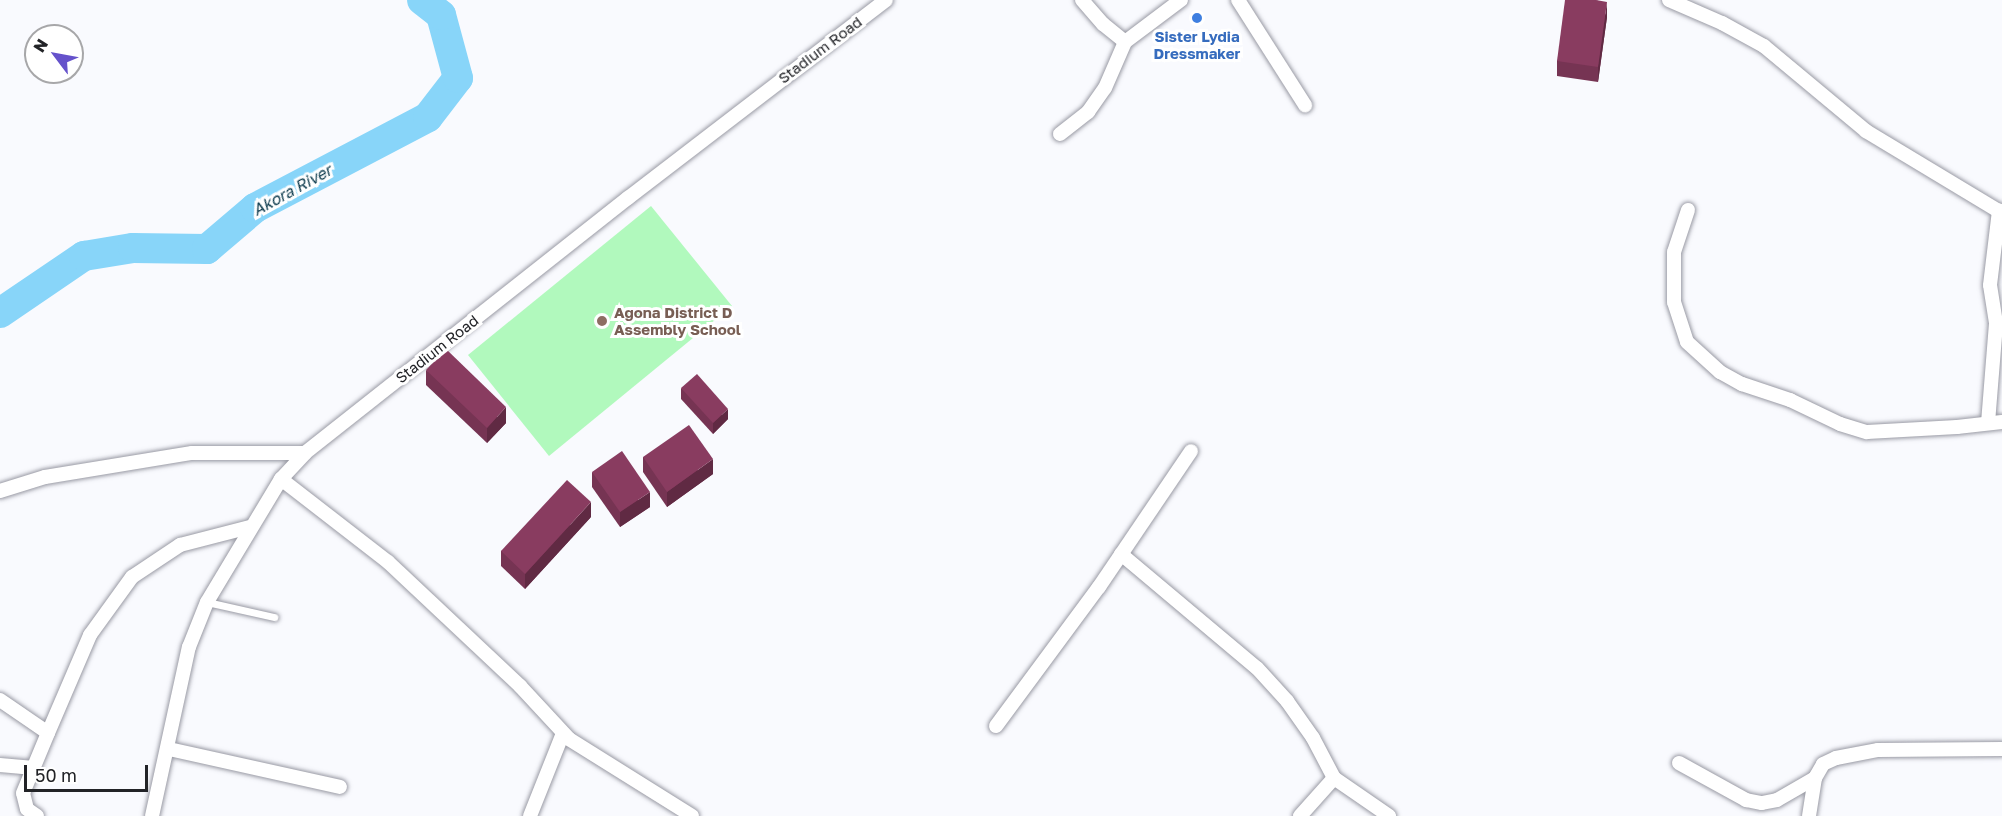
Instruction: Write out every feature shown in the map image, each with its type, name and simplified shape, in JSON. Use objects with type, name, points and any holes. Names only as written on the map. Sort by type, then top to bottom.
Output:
[{"type":"street","name":"Stadium Road","points":[[152,816],[169,750],[189,647],[207,602],[250,527],[281,479],[304,453],[628,198],[886,0]]},
{"type":"street","points":[[1083,0],[1103,24],[1125,42]]},
{"type":"street","points":[[1060,134],[1088,112],[1105,88],[1125,42],[1181,0]]},
{"type":"street","points":[[1238,0],[1305,105]]},
{"type":"street","points":[[1669,0],[1722,23],[1764,46],[1866,131],[2000,212],[1990,285],[1996,323],[1995,422],[1923,430],[1867,432],[1840,424],[1790,400],[1742,384],[1720,372],[1687,342],[1674,302],[1674,252],[1688,210]]},
{"type":"street","points":[[996,726],[1121,554],[1191,451]]},
{"type":"street","points":[[0,491],[45,477],[192,453],[304,453]]},
{"type":"street","points":[[281,479],[388,562],[520,686],[569,739],[693,816]]},
{"type":"street","points":[[37,816],[27,808],[24,793],[90,635],[132,577],[180,545],[250,527]]},
{"type":"street","points":[[1121,554],[1257,668],[1287,701],[1313,738],[1334,778],[1389,816]]},
{"type":"street","points":[[0,700],[48,733]]},
{"type":"street","points":[[530,816],[563,733]]},
{"type":"street","points":[[1809,816],[1815,778],[1823,764],[1830,761],[1878,750],[2002,749]]},
{"type":"street","points":[[169,750],[340,787]]},
{"type":"street","points":[[1679,763],[1746,800],[1762,803],[1777,800],[1815,778]]},
{"type":"street","points":[[0,765],[34,768]]},
{"type":"street","points":[[1300,816],[1334,778]]},
{"type":"lane","points":[[207,602],[274,617]]},
{"type":"green space","points":[[651,206],[732,306],[549,456],[468,355]]},
{"type":"building","points":[[1565,0],[1607,2],[1598,67],[1557,61]]},
{"type":"building","points":[[446,349],[506,407],[487,428],[426,370]]},
{"type":"building","points":[[697,374],[728,409],[713,423],[681,388]]},
{"type":"building","points":[[689,425],[713,459],[667,492],[643,457]]},
{"type":"building","points":[[622,451],[650,492],[620,512],[592,472]]},
{"type":"building","points":[[567,480],[591,502],[525,574],[501,551]]},
{"type":"waterway","name":"Akora River","points":[[0,313],[84,256],[133,248],[207,249],[255,208],[428,117],[458,78],[441,15],[422,0]]},
{"type":"place","name":"Sister Lydia Dressmaker","points":[[1197,18]]},
{"type":"place","name":"Agona District D Assembly School","points":[[602,321]]}]
